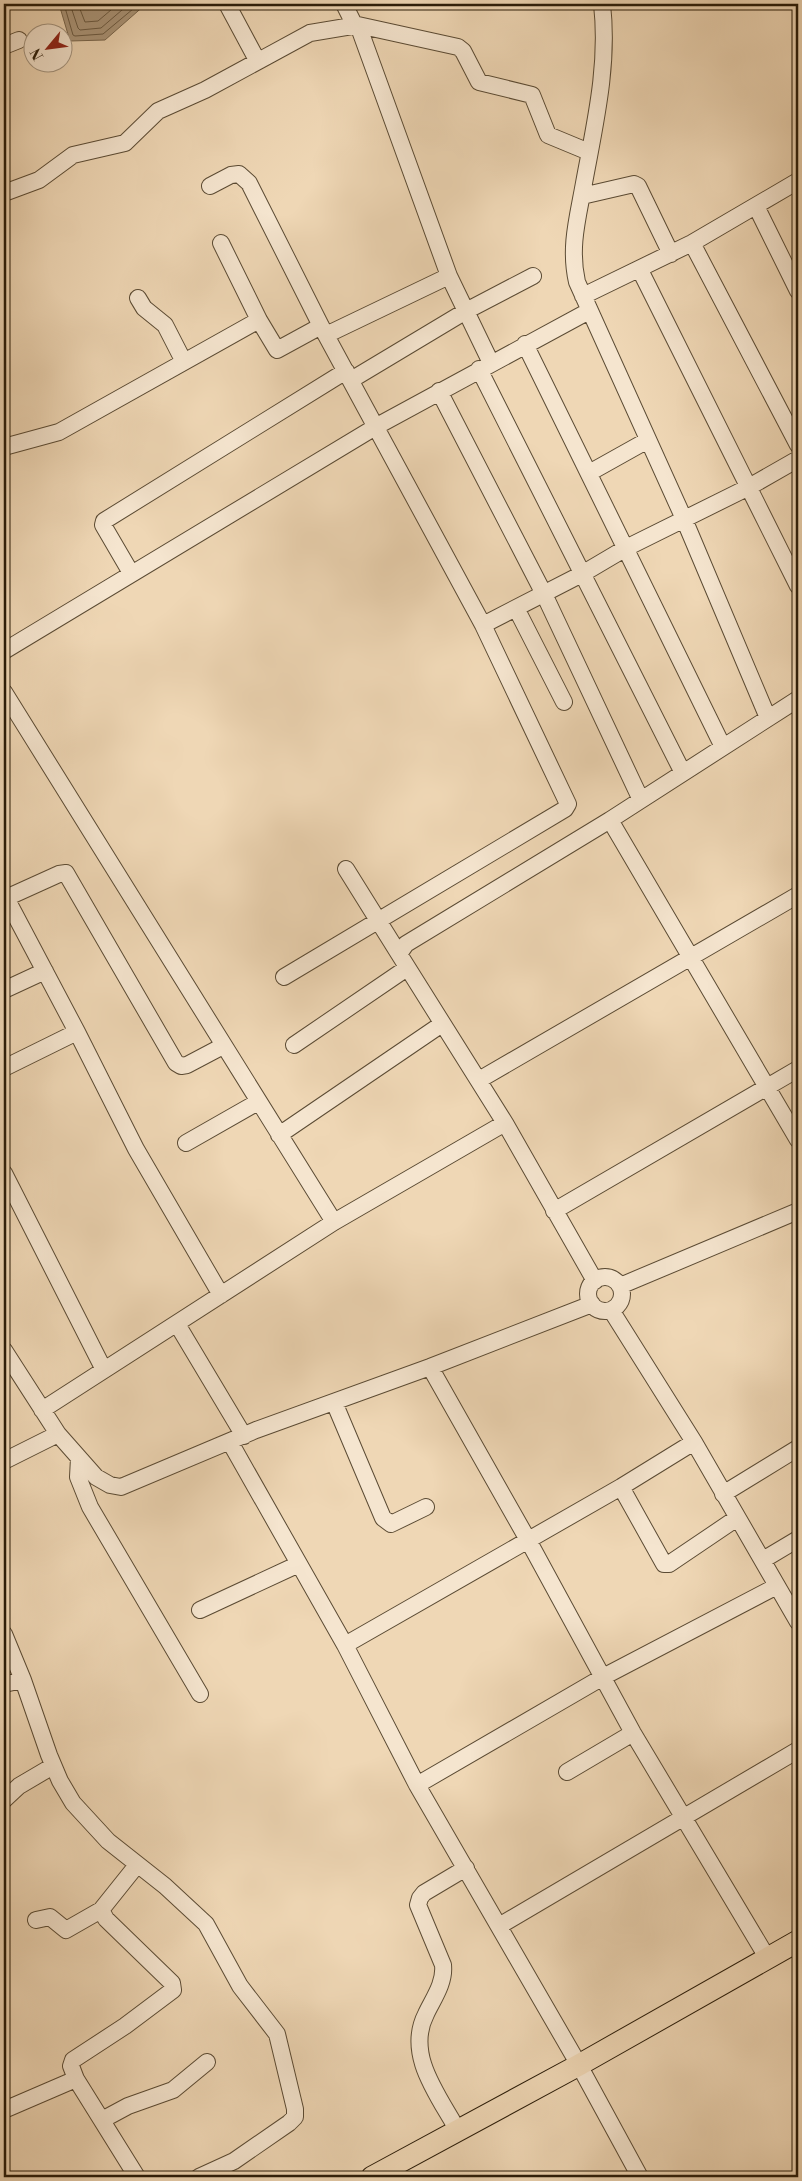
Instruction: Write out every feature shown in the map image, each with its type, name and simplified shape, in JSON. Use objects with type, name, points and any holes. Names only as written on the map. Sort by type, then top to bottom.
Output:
[{"type":"main road","points":[[382,2175],[798,1941]]},
{"type":"street","points":[[227,4],[257,60]]},
{"type":"street","points":[[344,4],[356,24],[449,276],[466,311],[485,366],[582,574],[682,773]]},
{"type":"street","points":[[602,4],[604,58],[572,254],[577,282],[684,519],[768,718]]},
{"type":"street","points":[[4,193],[39,180],[73,156],[125,143],[153,114],[205,90],[303,36],[356,24],[458,47],[478,82],[532,95],[548,136],[589,152]]},
{"type":"street","points":[[4,46],[20,40]]},
{"type":"street","points":[[210,186],[231,175],[239,174],[249,183],[323,330],[377,426],[483,625],[567,800],[567,808],[284,977]]},
{"type":"street","points":[[4,651],[377,426],[525,344],[640,270],[692,243],[798,181]]},
{"type":"street","points":[[582,196],[634,184],[638,186],[671,254]]},
{"type":"street","points":[[756,206],[798,291]]},
{"type":"street","points":[[692,243],[798,445]]},
{"type":"street","points":[[222,244],[259,320],[278,350],[449,276]]},
{"type":"street","points":[[640,270],[798,586]]},
{"type":"street","points":[[131,573],[103,525],[104,521],[348,375],[533,276]]},
{"type":"street","points":[[138,298],[144,308],[165,325],[184,362]]},
{"type":"street","points":[[4,447],[59,432],[259,320]]},
{"type":"street","points":[[525,344],[723,747]]},
{"type":"street","points":[[439,391],[544,594],[641,800]]},
{"type":"street","points":[[588,473],[648,440]]},
{"type":"street","points":[[483,625],[582,574],[626,548],[749,487],[798,460]]},
{"type":"street","points":[[516,608],[564,702]]},
{"type":"street","points":[[4,692],[334,1222]]},
{"type":"street","points":[[294,1045],[403,961],[406,944],[610,820],[798,699]]},
{"type":"street","points":[[610,820],[798,1140]]},
{"type":"street","points":[[346,869],[505,1123],[594,1280]]},
{"type":"street","points":[[221,1295],[136,1149],[5,896],[59,874],[66,873],[176,1063],[181,1066],[187,1065],[223,1046]]},
{"type":"street","points":[[479,1080],[798,895]]},
{"type":"street","points":[[4,990],[45,971]]},
{"type":"street","points":[[279,1135],[442,1024]]},
{"type":"street","points":[[4,1068],[77,1032]]},
{"type":"street","points":[[554,1211],[798,1070]]},
{"type":"street","points":[[186,1143],[258,1102]]},
{"type":"street","points":[[42,1410],[334,1222],[505,1123]]},
{"type":"street","points":[[4,1173],[104,1370]]},
{"type":"street","points":[[620,1286],[798,1211]]},
{"type":"street","points":[[606,1277],[616,1281],[620,1286],[622,1297],[616,1307],[611,1310],[600,1310],[592,1304],[588,1294],[594,1280],[606,1277]]},
{"type":"street","points":[[4,1350],[58,1434],[96,1477],[110,1485],[121,1487],[237,1439],[592,1304]]},
{"type":"street","points":[[611,1310],[694,1442],[798,1622]]},
{"type":"street","points":[[177,1324],[300,1564],[345,1645],[417,1785],[579,2065],[640,2177]]},
{"type":"street","points":[[430,1367],[528,1540],[633,1733],[768,1959]]},
{"type":"street","points":[[334,1402],[383,1518],[391,1524],[426,1507]]},
{"type":"street","points":[[4,1461],[58,1434]]},
{"type":"street","points":[[345,1645],[621,1487],[694,1442]]},
{"type":"street","points":[[723,1494],[798,1448]]},
{"type":"street","points":[[79,1458],[78,1477],[90,1507],[200,1694]]},
{"type":"street","points":[[621,1487],[664,1564],[669,1564],[738,1518]]},
{"type":"street","points":[[763,1560],[798,1539]]},
{"type":"street","points":[[200,1610],[300,1564]]},
{"type":"street","points":[[417,1785],[602,1677],[777,1586]]},
{"type":"street","points":[[4,1634],[23,1680],[53,1766],[73,1803],[108,1841],[193,1911],[212,1933],[240,1986],[277,2034],[295,2109],[295,2117],[234,2161],[199,2177]]},
{"type":"street","points":[[4,1684],[23,1680]]},
{"type":"street","points":[[567,1772],[633,1733]]},
{"type":"street","points":[[499,1926],[798,1750]]},
{"type":"street","points":[[5,1797],[19,1786],[53,1766]]},
{"type":"street","points":[[36,1920],[50,1916],[66,1930],[101,1910],[137,1865]]},
{"type":"street","points":[[458,2131],[423,2065],[418,2050],[418,2034],[422,2022],[442,1982],[444,1972],[443,1965],[418,1905],[424,1893],[466,1868]]},
{"type":"street","points":[[101,1910],[106,1919],[174,1988],[148,2010],[73,2060],[70,2066],[76,2079],[137,2177]]},
{"type":"street","points":[[102,2120],[128,2106],[174,2090],[207,2062]]},
{"type":"street","points":[[4,2110],[76,2079]]},
{"type":"water","points":[[59,4],[146,4],[105,40],[72,41],[72,22],[64,22]]}]
